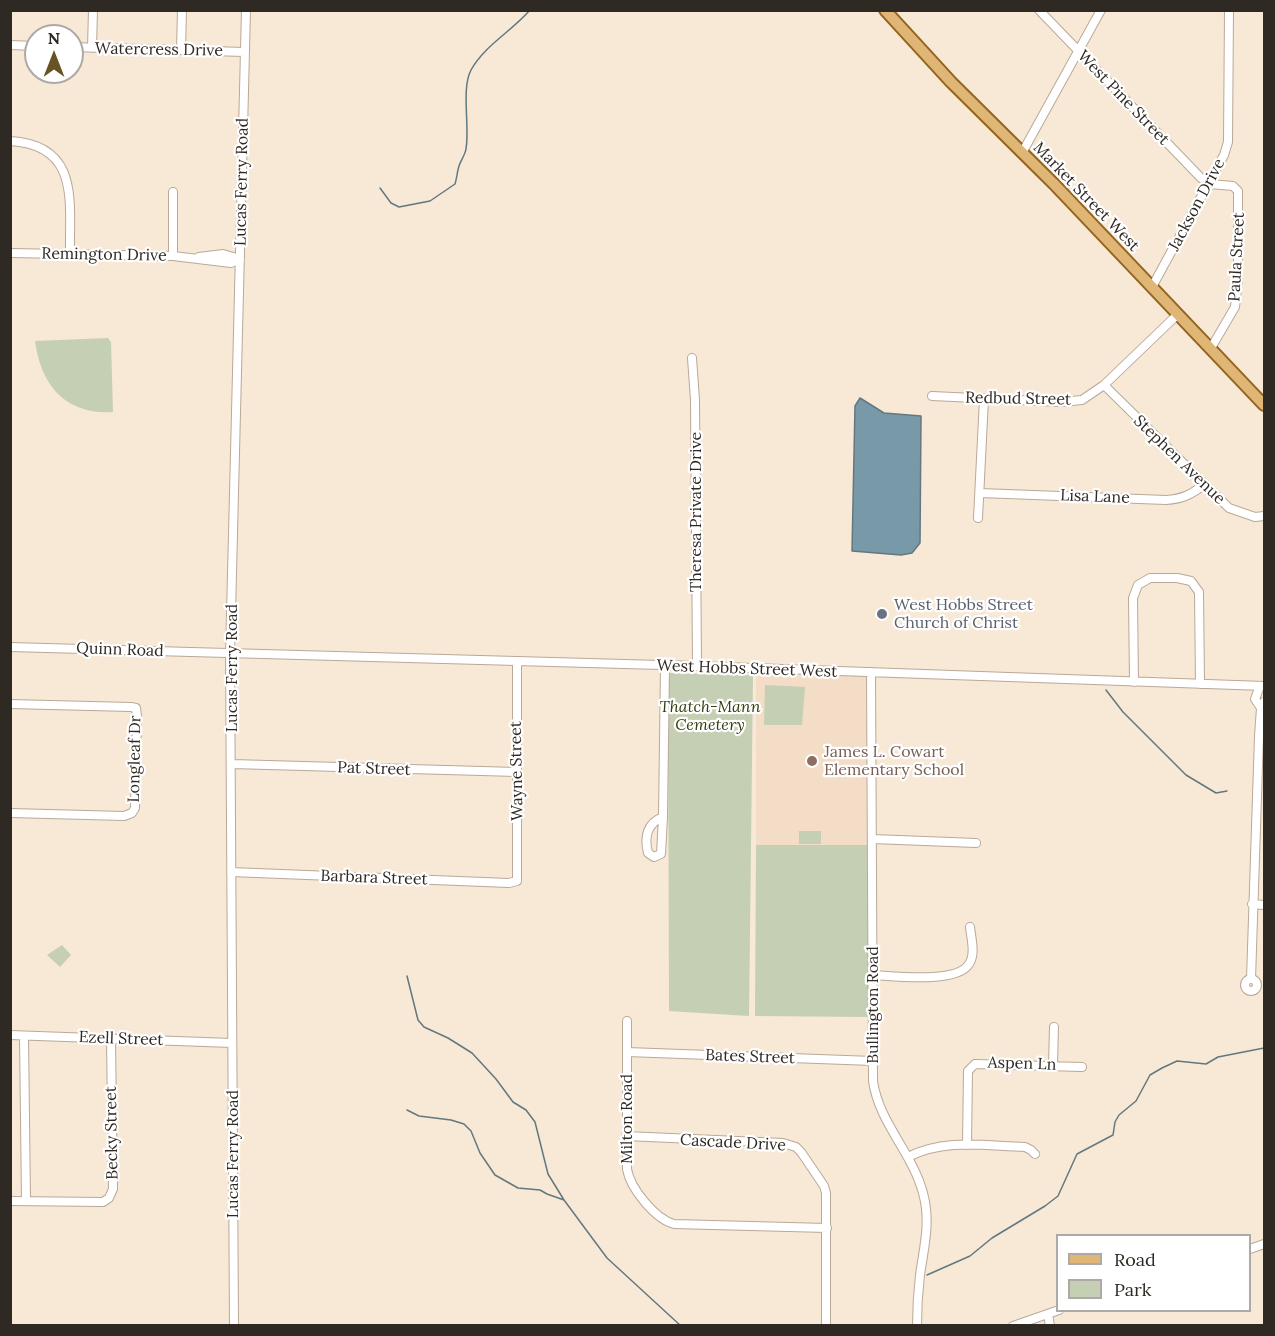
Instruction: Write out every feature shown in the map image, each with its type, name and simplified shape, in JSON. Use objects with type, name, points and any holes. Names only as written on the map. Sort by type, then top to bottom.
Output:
[{"type":"main road","name":"Market Street West","points":[[885,10],[951,82],[1264,405]]},
{"type":"street","points":[[93,10],[93,48]]},
{"type":"street","points":[[181,50],[182,10]]},
{"type":"street","name":"Lucas Ferry Road","points":[[234,1326],[230,654],[246,10]]},
{"type":"street","name":"West Pine Street","points":[[1039,10],[1201,178],[1210,184]]},
{"type":"street","points":[[1022,153],[1101,10]]},
{"type":"street","name":"Jackson Drive","points":[[1152,287],[1210,184],[1228,142],[1229,10]]},
{"type":"street","name":"Watercress Drive","points":[[84,48],[245,52]]},
{"type":"street","points":[[10,141],[43,148],[63,168],[69,188],[70,254]]},
{"type":"street","name":"Paula Street","points":[[1210,184],[1233,186],[1238,191],[1239,197],[1238,279],[1235,307],[1210,348]]},
{"type":"street","points":[[173,192],[173,256]]},
{"type":"street","name":"Remington Drive","points":[[10,253],[198,258],[223,254],[240,259]]},
{"type":"street","name":"Redbud Street","points":[[932,396],[1075,401],[1088,397],[1104,385],[1178,314]]},
{"type":"street","name":"Theresa Private Drive","points":[[692,358],[695,400],[697,666]]},
{"type":"street","name":"Stephen Avenue","points":[[1104,385],[1229,508],[1255,517],[1264,516]]},
{"type":"street","points":[[978,518],[984,399]]},
{"type":"street","name":"Lisa Lane","points":[[980,493],[1166,500],[1191,495],[1205,484]]},
{"type":"street","points":[[1134,682],[1133,598],[1138,585],[1150,578],[1178,578],[1191,581],[1199,592],[1200,684]]},
{"type":"street","name":"Quinn Road","points":[[10,647],[230,654]]},
{"type":"street","name":"West Hobbs Street West","points":[[230,654],[264,653],[697,666],[1262,686]]},
{"type":"street","name":"Wayne Street","points":[[517,661],[518,881]]},
{"type":"street","points":[[663,817],[655,820],[647,832],[648,853],[654,857],[661,855],[662,848],[663,817],[664,666]]},
{"type":"street","name":"Bullington Road","points":[[872,672],[874,1087],[879,1107],[908,1156],[923,1193],[927,1234],[918,1288],[917,1326]]},
{"type":"street","points":[[1262,686],[1264,695]]},
{"type":"street","points":[[1260,990],[1256,982],[1251,979],[1252,904],[1263,705],[1255,699],[1262,686]]},
{"type":"street","name":"Longleaf Dr","points":[[10,704],[131,707],[136,708],[137,716],[135,808],[132,813],[124,816],[10,813]]},
{"type":"street","name":"Pat Street","points":[[232,764],[517,772]]},
{"type":"street","points":[[873,839],[976,843]]},
{"type":"street","name":"Barbara Street","points":[[231,872],[509,883],[518,881]]},
{"type":"street","points":[[1252,904],[1264,905]]},
{"type":"street","points":[[873,975],[939,977],[958,973],[969,964],[972,958],[970,927]]},
{"type":"street","name":"Milton Road","points":[[627,1021],[627,1169],[630,1182],[656,1214],[667,1222],[827,1228]]},
{"type":"street","points":[[1053,1065],[1054,1027]]},
{"type":"street","name":"Ezell Street","points":[[10,1035],[232,1043]]},
{"type":"street","points":[[24,1036],[26,1201]]},
{"type":"street","name":"Becky Street","points":[[10,1201],[104,1202],[109,1198],[112,1189],[111,1039]]},
{"type":"street","name":"Bates Street","points":[[627,1052],[873,1061]]},
{"type":"street","name":"Aspen Ln","points":[[967,1145],[970,1063],[1082,1067]]},
{"type":"street","name":"Cascade Drive","points":[[626,1136],[790,1144],[801,1152],[824,1186],[827,1199],[826,1326]]},
{"type":"street","points":[[908,1156],[942,1144],[1025,1148],[1035,1154]]},
{"type":"street","points":[[1013,1326],[1056,1312]]},
{"type":"street","points":[[1048,1314],[1050,1326]]},
{"type":"shaded area","name":"James L. Cowart Elementary School","points":[[756,675],[866,676],[868,845],[756,845]]},
{"type":"green space","points":[[108,338],[111,342],[113,412],[96,412],[69,403],[50,384],[43,372],[35,341]]},
{"type":"green space","name":"Thatch-Mann Cemetery","points":[[668,673],[753,675],[749,1016],[669,1011]]},
{"type":"green space","points":[[765,685],[805,687],[802,725],[764,725]]},
{"type":"green space","points":[[799,831],[821,831],[821,844],[799,844]]},
{"type":"green space","points":[[756,845],[868,845],[868,1017],[755,1016]]},
{"type":"green space","points":[[62,945],[71,955],[60,967],[47,955]]},
{"type":"water","points":[[860,398],[884,413],[921,416],[920,543],[912,553],[901,555],[852,551],[855,406]]},
{"type":"waterway","points":[[380,188],[391,203],[399,207],[430,201],[455,184],[466,149],[466,98],[471,70],[483,53],[530,10]]},
{"type":"waterway","points":[[1106,690],[1123,712],[1186,775],[1216,793],[1227,791]]},
{"type":"waterway","points":[[407,976],[418,1020],[424,1027],[472,1053],[513,1102],[526,1110],[535,1122],[548,1174],[564,1200],[607,1258],[681,1326]]},
{"type":"waterway","points":[[927,1275],[970,1256],[992,1238],[1058,1196],[1077,1154],[1113,1135],[1115,1122],[1119,1115],[1136,1101],[1150,1075],[1177,1061],[1206,1064],[1218,1057],[1264,1048]]},
{"type":"waterway","points":[[407,1110],[419,1116],[464,1124],[471,1131],[480,1153],[495,1175],[518,1188],[540,1190],[564,1200]]},
{"type":"place","name":"West Hobbs Street Church of Christ","points":[[882,614]]},
{"type":"place","name":"James L. Cowart Elementary School","points":[[812,761]]}]
